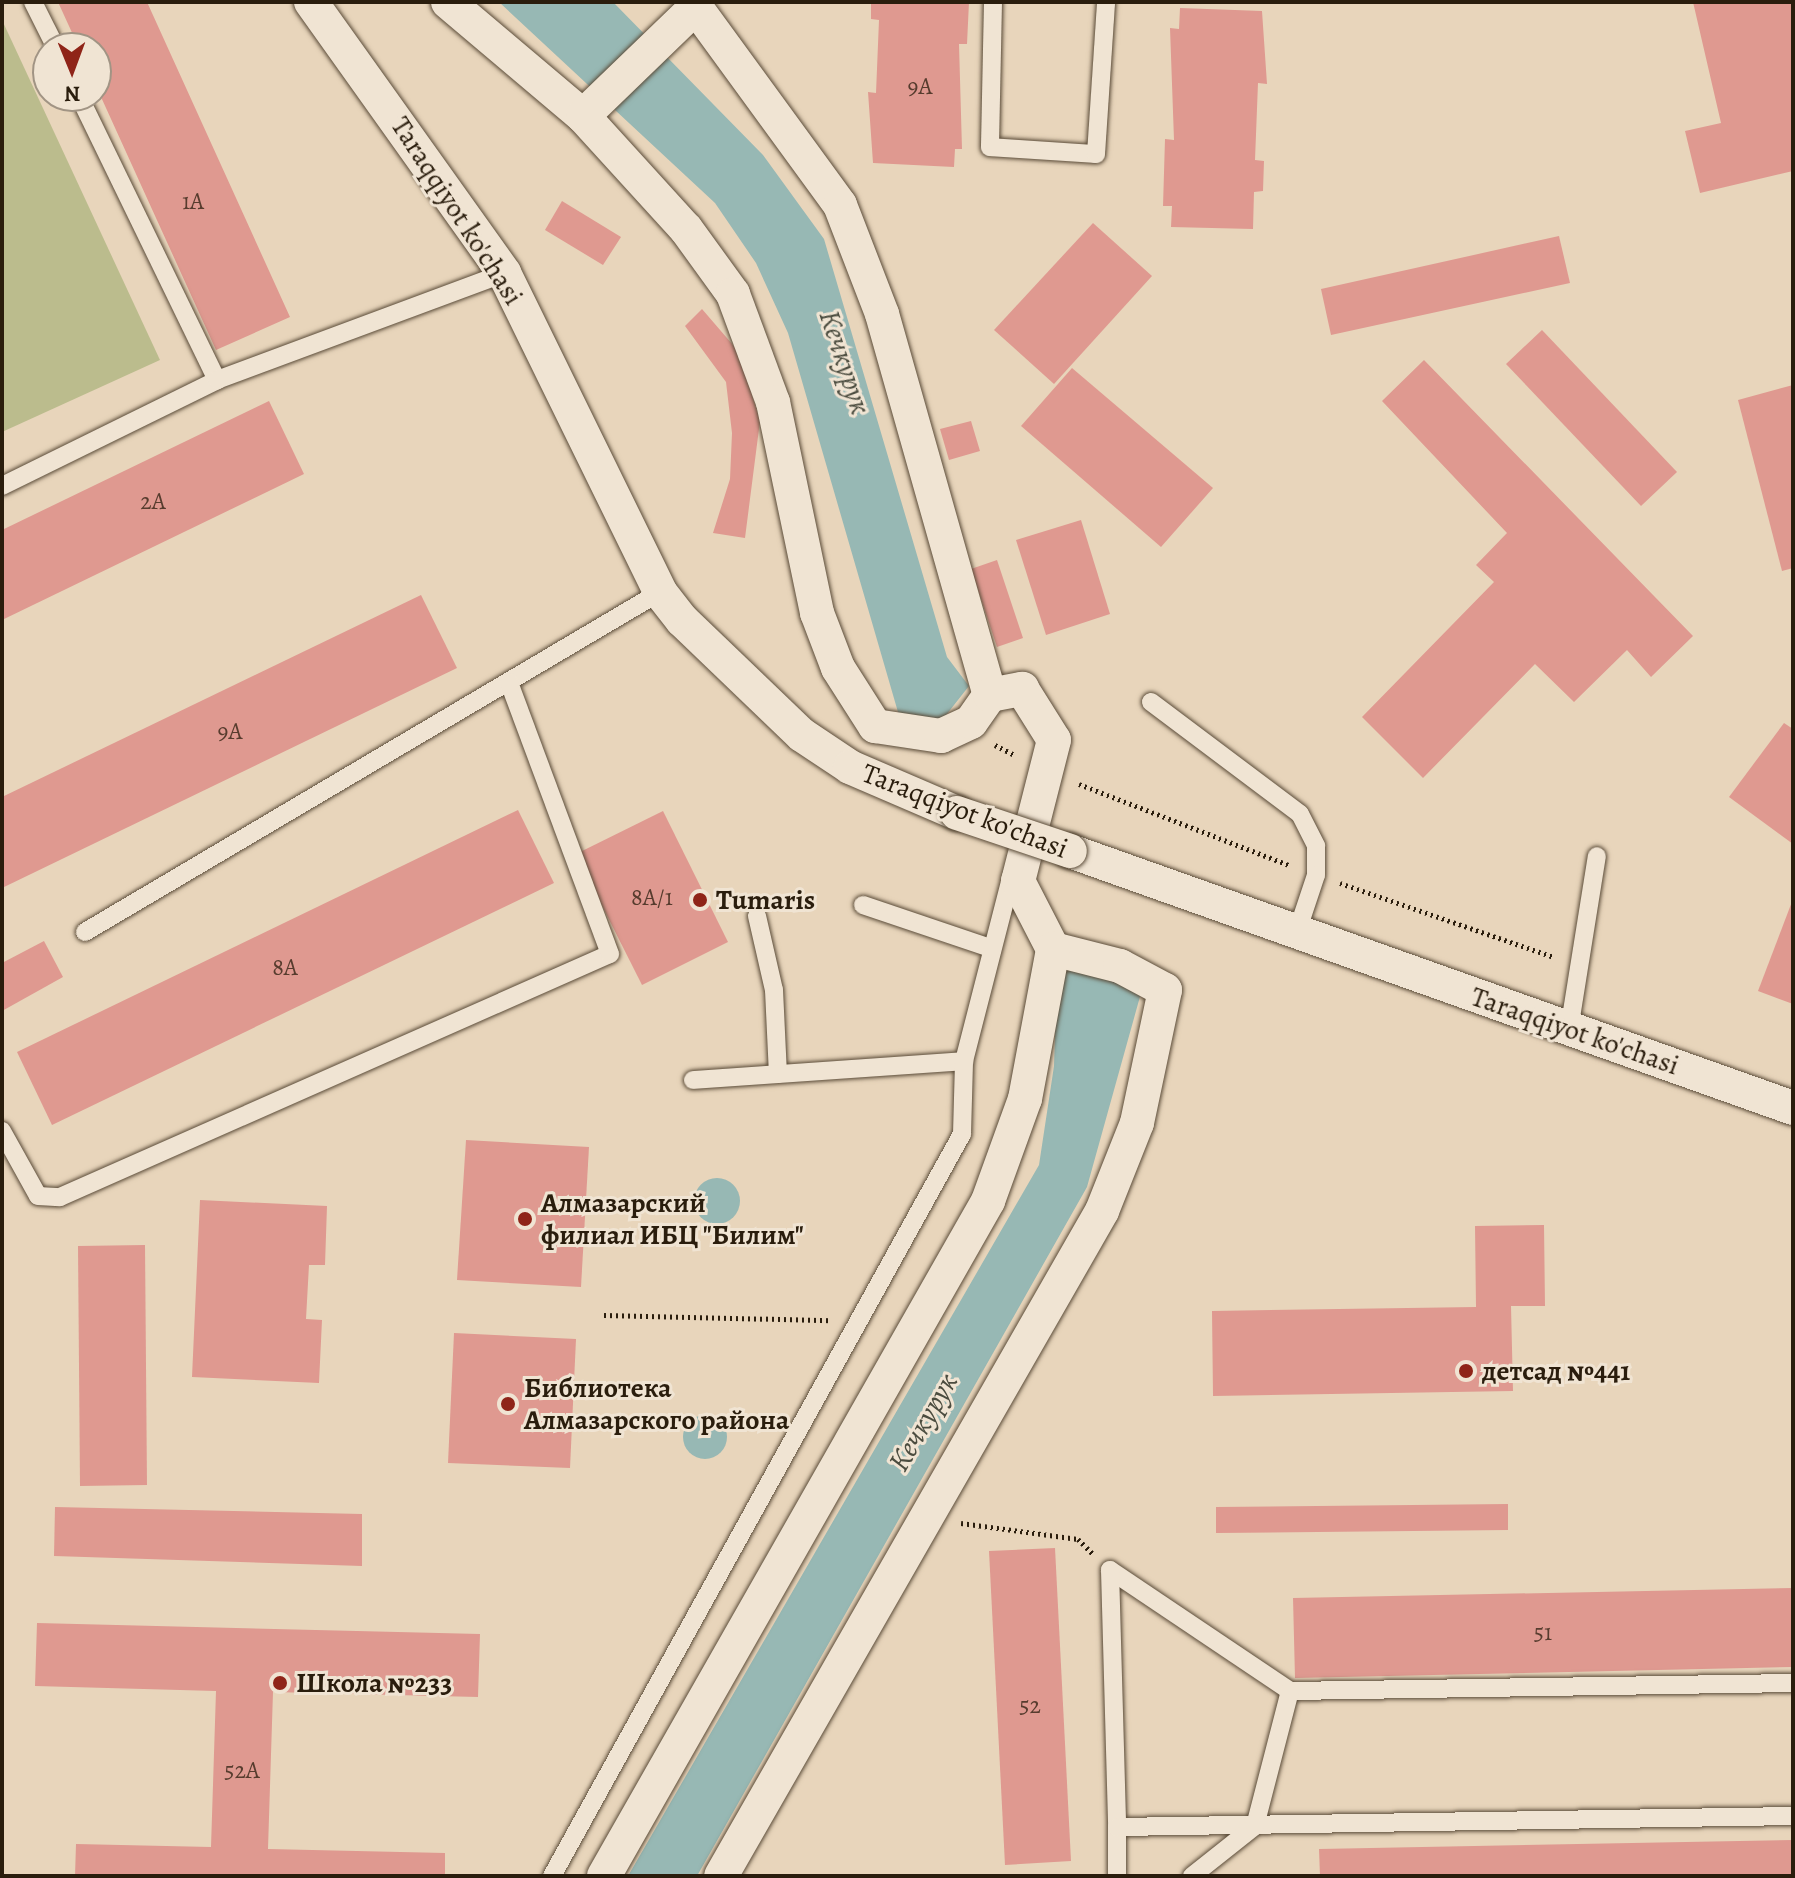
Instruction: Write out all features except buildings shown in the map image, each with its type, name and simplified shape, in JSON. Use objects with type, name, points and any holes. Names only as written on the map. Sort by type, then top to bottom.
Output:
[{"type":"street","name":"Taraqqiyot ko'chasi","points":[[311,2],[504,273],[660,592],[731,673],[802,735],[876,780],[957,813],[1793,1108]]},
{"type":"street","points":[[448,2],[583,116],[686,229],[733,294],[773,402],[798,550],[838,668],[875,726],[941,736],[961,727],[990,695],[1022,689],[1054,740],[1018,881],[1053,949],[1025,1099],[988,1201],[604,1876]]},
{"type":"street","points":[[583,116],[694,5],[840,205],[882,314],[990,695]]},
{"type":"street","points":[[721,1876],[929,1518],[1102,1211],[1140,1108],[1165,990],[1120,966],[1053,949]]},
{"type":"lane","points":[[33,2],[48,32]]},
{"type":"lane","points":[[993,2],[990,147],[1096,154],[1106,2]]},
{"type":"lane","points":[[87,112],[217,380]]},
{"type":"lane","points":[[2,486],[217,380],[504,273]]},
{"type":"lane","points":[[85,932],[660,592]]},
{"type":"lane","points":[[2,1131],[38,1196],[60,1197],[610,954],[509,682]]},
{"type":"lane","points":[[1151,702],[1300,814],[1316,846],[1316,875],[1297,932]]},
{"type":"lane","points":[[552,1876],[962,1134],[964,1061],[990,948],[1023,836]]},
{"type":"lane","points":[[1569,1030],[1597,856]]},
{"type":"lane","points":[[863,905],[990,948]]},
{"type":"lane","points":[[757,916],[774,990],[778,1074]]},
{"type":"lane","points":[[693,1080],[964,1061]]},
{"type":"lane","points":[[1110,1570],[1290,1691],[1793,1683]]},
{"type":"lane","points":[[1110,1570],[1117,1876]]},
{"type":"lane","points":[[1192,1876],[1255,1826],[1290,1691]]},
{"type":"lane","points":[[1117,1827],[1793,1816]]},
{"type":"path","points":[[961,727],[1046,771],[1316,875],[1581,967]]},
{"type":"path","points":[[604,1315],[859,1320]]},
{"type":"path","points":[[929,1518],[1078,1539],[1110,1570]]},
{"type":"green space","points":[[2,20],[32,85],[32,112],[45,112],[160,360],[2,432]]},
{"type":"water","name":"Кечкурук","points":[[499,2],[613,2],[763,155],[824,239],[947,657],[969,686],[943,719],[900,719],[788,333],[756,263],[715,203]]},
{"type":"water","name":"Кечкурук","points":[[1074,959],[1141,993],[1087,1187],[697,1876],[628,1876],[1039,1165],[1054,1066],[1057,971]]},
{"type":"water","points":[[717,1178],[733,1185],[740,1201],[733,1217],[717,1224],[701,1217],[694,1201],[701,1185]]},
{"type":"water","points":[[705,1415],[721,1421],[727,1437],[721,1453],[705,1459],[689,1453],[683,1437],[689,1421]]},
{"type":"place","name":"Tumaris","points":[[700,900]]},
{"type":"place","name":"Алмазарский филиал ИБЦ \"Билим\"","points":[[525,1219]]},
{"type":"place","name":"детсад №441","points":[[1466,1371]]},
{"type":"place","name":"Библиотека Алмазарского района","points":[[508,1404]]},
{"type":"place","name":"Школа №233","points":[[280,1683]]}]
